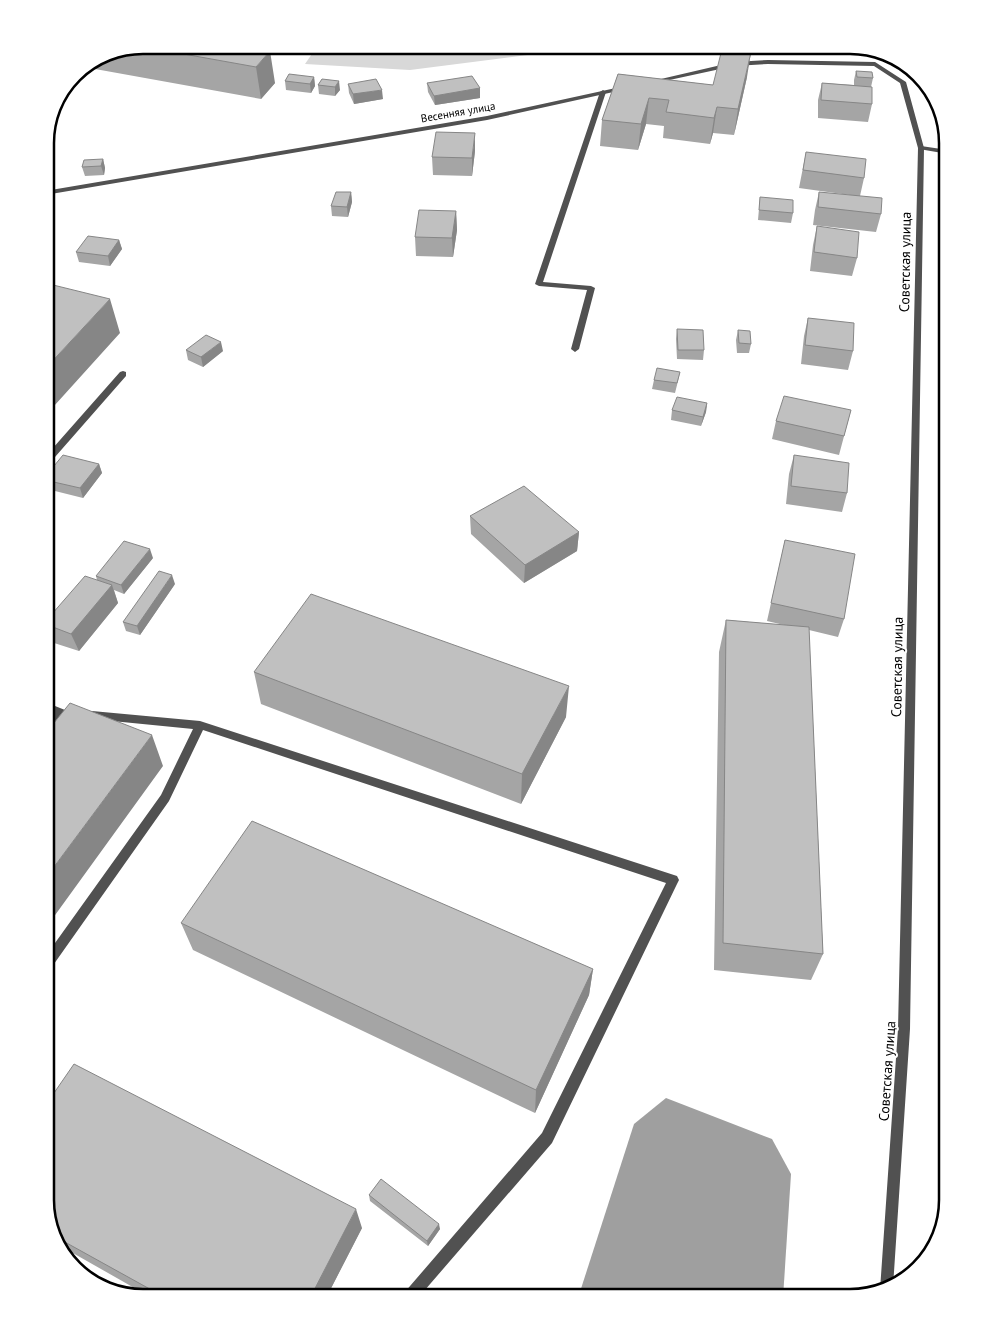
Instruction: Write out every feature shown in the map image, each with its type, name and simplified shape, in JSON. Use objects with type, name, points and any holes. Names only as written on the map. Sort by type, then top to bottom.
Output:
[{"type":"street","name":"Советская улица","points":[[641,84],[734,64],[768,62],[875,64],[903,82],[921,148],[904,1028],[886,1282]]},
{"type":"street","name":"Весенняя улица","points":[[54,192],[487,118],[632,86]]},
{"type":"street","points":[[575,349],[591,288],[539,284],[604,92]]},
{"type":"street","points":[[921,148],[939,151]]},
{"type":"street","points":[[54,454],[123,374]]},
{"type":"street","points":[[54,709],[71,714],[200,725],[673,880],[547,1138],[417,1289]]},
{"type":"street","points":[[54,727],[71,714]]},
{"type":"street","points":[[54,954],[165,798],[200,725]]},
{"type":"shaded area","points":[[312,54],[535,54],[410,70],[305,64]]},
{"type":"shaded area","points":[[666,1098],[772,1139],[791,1174],[784,1289],[581,1289],[634,1124]]},
{"type":"building","points":[[184,54],[267,54],[256,67]]},
{"type":"building","points":[[721,54],[751,54],[738,109],[717,107],[714,118],[666,112],[669,100],[649,98],[641,124],[602,120],[618,74],[713,85]]},
{"type":"building","points":[[856,71],[872,72],[873,78],[857,77]]},
{"type":"building","points":[[289,74],[314,77],[310,84],[285,81]]},
{"type":"building","points":[[472,76],[480,88],[434,96],[427,83]]},
{"type":"building","points":[[322,79],[339,81],[335,87],[318,85]]},
{"type":"building","points":[[376,79],[382,90],[353,94],[348,84]]},
{"type":"building","points":[[822,83],[872,87],[872,104],[821,100]]},
{"type":"building","points":[[436,132],[475,133],[472,158],[432,157]]},
{"type":"building","points":[[806,152],[866,159],[864,178],[803,170]]},
{"type":"building","points":[[103,159],[101,166],[82,167],[84,160]]},
{"type":"building","points":[[336,192],[351,192],[347,207],[331,206]]},
{"type":"building","points":[[819,192],[882,198],[881,214],[818,207]]},
{"type":"building","points":[[760,197],[793,200],[793,213],[759,210]]},
{"type":"building","points":[[419,210],[456,211],[452,238],[415,237]]},
{"type":"building","points":[[817,226],[859,232],[857,258],[814,252]]},
{"type":"building","points":[[88,236],[119,240],[108,256],[76,252]]},
{"type":"building","points":[[54,285],[110,299],[54,359]]},
{"type":"building","points":[[808,318],[854,323],[853,351],[805,345]]},
{"type":"building","points":[[677,329],[703,330],[704,350],[678,350]]},
{"type":"building","points":[[738,330],[750,331],[751,344],[739,343]]},
{"type":"building","points":[[206,335],[221,342],[201,357],[186,350]]},
{"type":"building","points":[[657,368],[680,372],[677,383],[654,380]]},
{"type":"building","points":[[784,396],[851,410],[844,436],[776,421]]},
{"type":"building","points":[[677,397],[707,403],[703,417],[672,410]]},
{"type":"building","points":[[63,455],[99,464],[80,488],[54,482],[54,466]]},
{"type":"building","points":[[794,455],[849,463],[847,493],[791,486]]},
{"type":"building","points":[[524,486],[579,532],[525,565],[470,516]]},
{"type":"building","points":[[785,540],[855,554],[844,619],[771,603]]},
{"type":"building","points":[[124,541],[150,549],[121,585],[96,576]]},
{"type":"building","points":[[159,571],[172,575],[137,626],[123,622]]},
{"type":"building","points":[[85,576],[112,585],[71,634],[54,627],[54,612]]},
{"type":"building","points":[[311,594],[569,686],[522,774],[254,672]]},
{"type":"building","points":[[726,620],[809,627],[823,954],[723,943]]},
{"type":"building","points":[[70,703],[152,735],[54,867],[54,723]]},
{"type":"building","points":[[252,821],[593,969],[536,1090],[181,923]]},
{"type":"building","points":[[74,1064],[356,1209],[315,1289],[150,1289],[64,1241],[57,1224],[54,1201],[54,1093]]},
{"type":"building","points":[[381,1179],[439,1224],[427,1241],[369,1195]]}]
